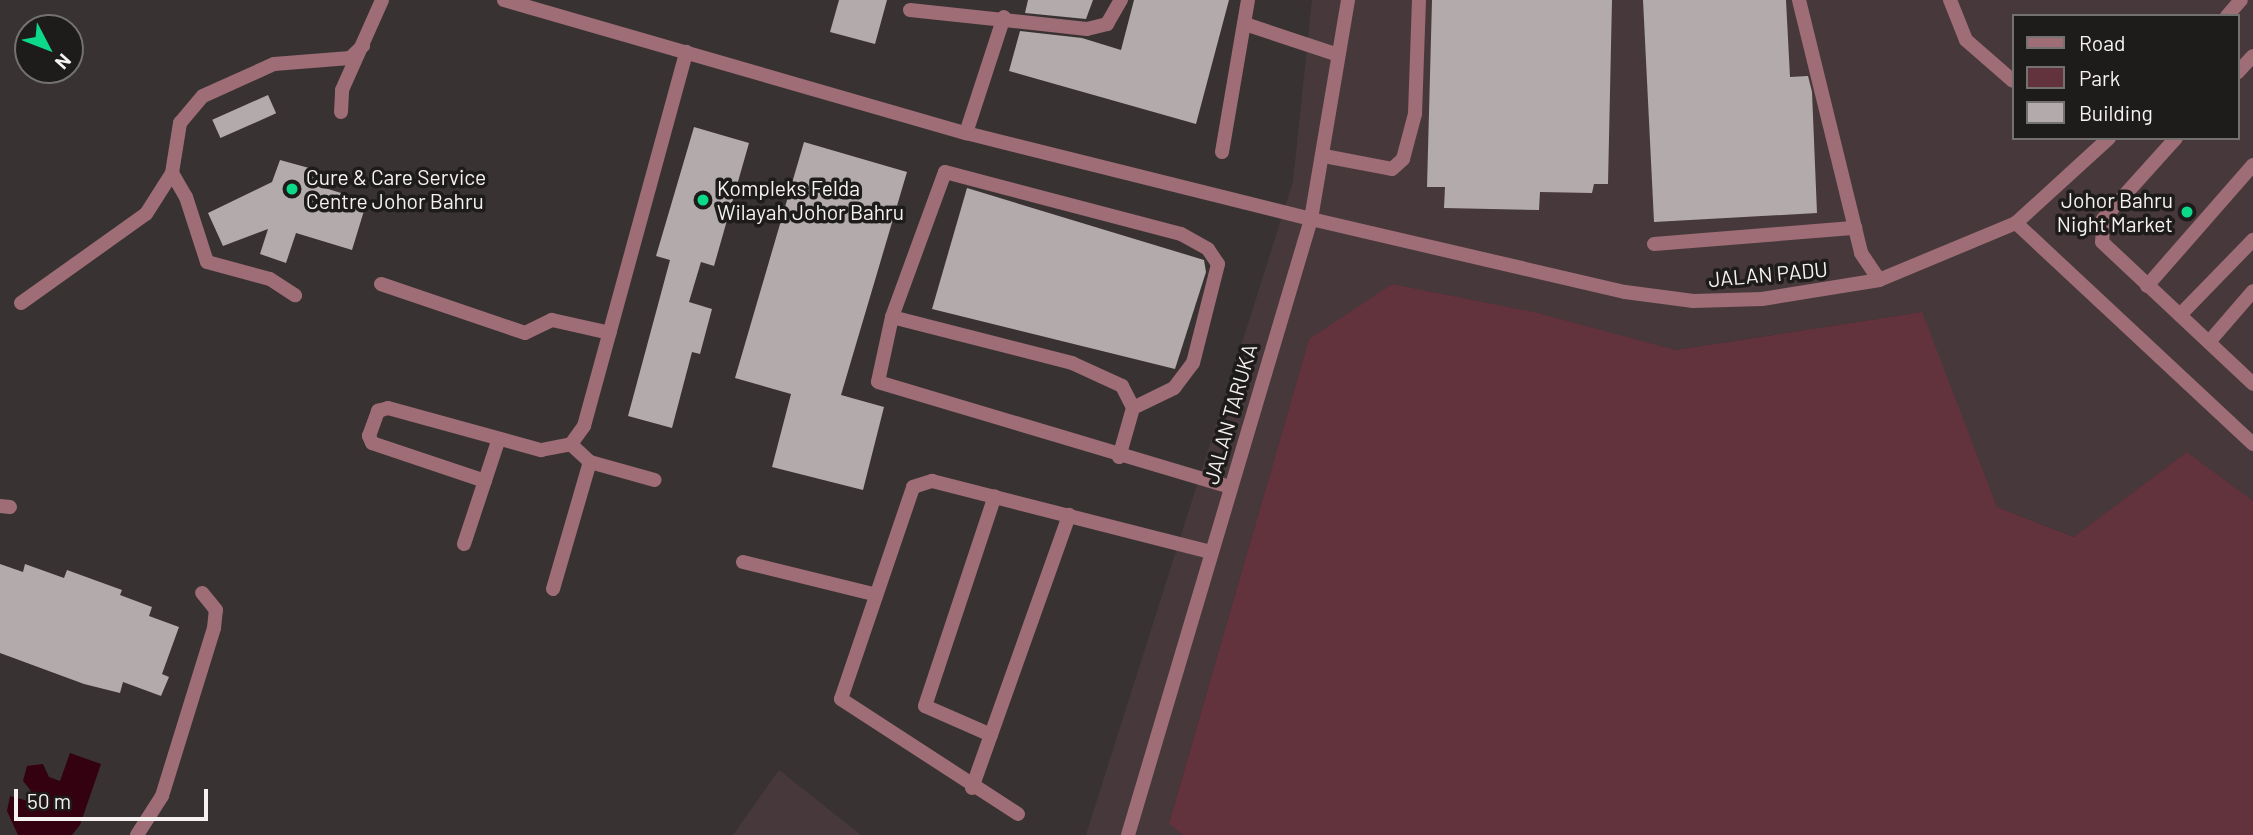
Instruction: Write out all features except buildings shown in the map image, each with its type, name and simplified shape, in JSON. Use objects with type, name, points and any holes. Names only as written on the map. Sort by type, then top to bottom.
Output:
[{"type":"street","points":[[341,112],[342,90],[382,0]]},
{"type":"street","name":"JALAN PADU","points":[[504,0],[966,133],[1495,265],[1693,301],[1762,299],[1879,280],[2016,223],[2107,140]]},
{"type":"street","points":[[910,10],[1004,17],[1087,29],[1107,24],[1121,0]]},
{"type":"street","points":[[1222,152],[1248,0]]},
{"type":"street","name":"JALAN TARUKA","points":[[1129,835],[1210,552],[1311,219],[1324,156],[1348,0]]},
{"type":"street","points":[[1324,156],[1392,169],[1403,159],[1415,114],[1419,0]]},
{"type":"street","points":[[1799,0],[1854,229],[1861,253],[1879,280]]},
{"type":"street","points":[[1950,0],[1966,40],[2011,79]]},
{"type":"street","points":[[2229,14],[2241,0]]},
{"type":"street","points":[[966,133],[1004,17]]},
{"type":"street","points":[[1245,24],[1338,55]]},
{"type":"street","points":[[21,303],[146,214],[172,173],[180,123],[203,96],[274,64],[350,58],[363,46]]},
{"type":"street","points":[[485,481],[376,445],[369,436],[378,411],[388,408],[498,441],[541,450],[571,444],[584,426],[686,52]]},
{"type":"street","points":[[2239,71],[2253,56]]},
{"type":"street","points":[[2174,140],[2103,219],[2102,242],[2253,384]]},
{"type":"street","points":[[2147,286],[2253,165]]},
{"type":"street","points":[[1133,408],[1174,388],[1193,363],[1215,285],[1218,264],[1208,249],[1181,234],[945,172],[892,317],[877,370],[878,382],[888,389],[1230,487]]},
{"type":"street","points":[[172,173],[186,197],[207,262],[270,279],[295,295]]},
{"type":"street","points":[[2016,223],[2253,444]]},
{"type":"street","points":[[1654,244],[1854,229]]},
{"type":"street","points":[[2180,315],[2253,240]]},
{"type":"street","points":[[381,284],[525,333],[552,320],[610,333]]},
{"type":"street","points":[[2209,342],[2253,291]]},
{"type":"street","points":[[892,317],[1072,363],[1122,386],[1133,408],[1119,457]]},
{"type":"street","points":[[464,544],[498,441]]},
{"type":"street","points":[[571,444],[590,462],[655,480]]},
{"type":"street","points":[[552,589],[590,462]]},
{"type":"street","points":[[1018,814],[972,788],[841,699],[873,594],[919,482],[995,496],[1210,552]]},
{"type":"street","points":[[991,735],[925,706],[995,496]]},
{"type":"street","points":[[972,788],[1069,515]]},
{"type":"street","points":[[743,562],[873,594]]},
{"type":"street","points":[[137,835],[162,796],[214,628],[216,610],[202,593]]},
{"type":"shaded area","points":[[1312,0],[2253,0],[2253,501],[2187,452],[2075,537],[1997,507],[1921,312],[1676,350],[1534,312],[1392,284],[1309,339],[1169,822],[1183,835],[1086,835],[1293,182]]},
{"type":"shaded area","points":[[70,753],[101,764],[80,825],[72,835],[18,835],[7,811],[10,796],[28,801],[31,791],[23,781],[27,766],[43,764],[49,777],[60,781]]},
{"type":"shaded area","points":[[779,770],[861,835],[733,835]]},
{"type":"green space","points":[[1392,284],[1534,312],[1676,350],[1922,312],[1997,507],[2074,537],[2187,452],[2253,501],[2253,835],[1183,835],[1169,823],[1309,339]]},
{"type":"place","name":"Cure & Care Service Centre Johor Bahru","points":[[292,189]]},
{"type":"place","name":"Kompleks Felda Wilayah Johor Bahru","points":[[703,200]]},
{"type":"place","name":"Johor Bahru Night Market","points":[[2187,212]]}]
